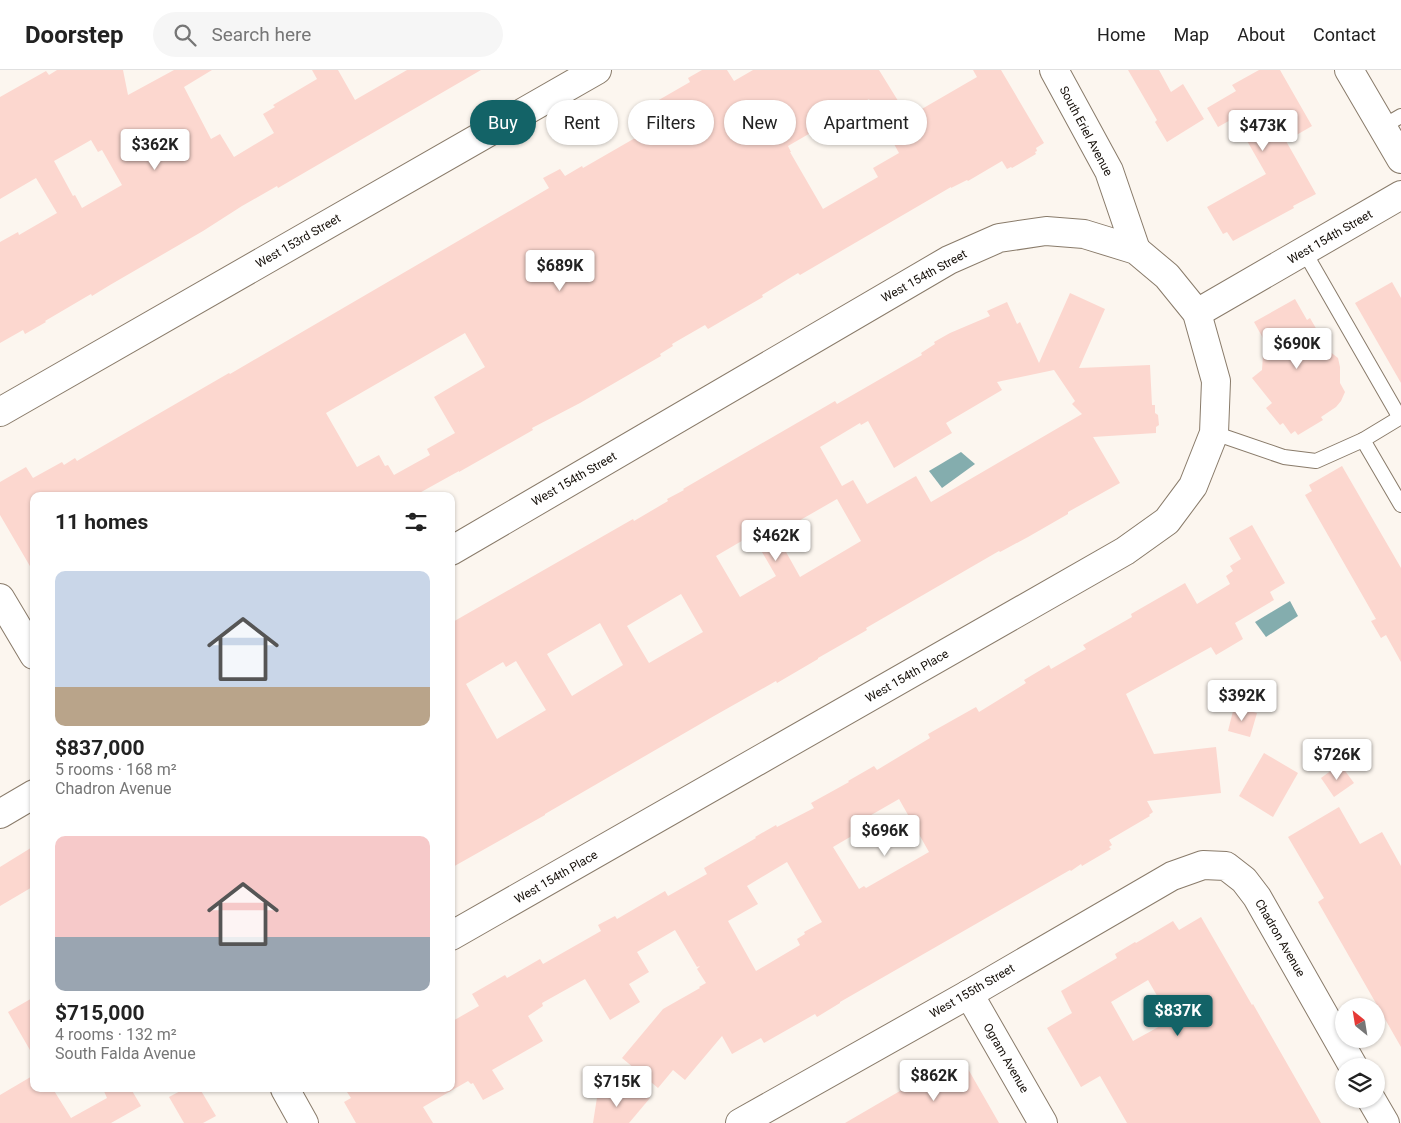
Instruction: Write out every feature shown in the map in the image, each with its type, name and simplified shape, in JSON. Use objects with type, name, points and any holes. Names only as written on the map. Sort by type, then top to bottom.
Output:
[{"type":"street","name":"West 153rd Street","points":[[0,412],[596,70]]},
{"type":"street","name":"South Eriel Avenue","points":[[1054,70],[1109,171],[1136,250]]},
{"type":"street","points":[[1349,70],[1392,121],[1401,159]]},
{"type":"street","name":"West 154th Street","points":[[455,549],[949,260],[1000,238],[1046,231],[1084,234],[1136,250],[1167,276],[1197,313],[1401,196]]},
{"type":"street","name":"West 154th Place","points":[[455,934],[1126,551],[1167,521],[1193,486],[1214,433],[1216,381],[1197,313]]},
{"type":"street","points":[[0,598],[30,648]]},
{"type":"street","points":[[0,814],[30,796]]},
{"type":"street","name":"Chadron Avenue","points":[[1172,876],[1204,865],[1226,866],[1244,880],[1257,897],[1348,1058]]},
{"type":"street","name":"West 155th Street","points":[[740,1123],[969,994],[1172,876]]},
{"type":"street","name":"Ogram Avenue","points":[[969,994],[1043,1123]]},
{"type":"street","points":[[287,1092],[304,1123]]},
{"type":"street","points":[[1376,1108],[1385,1123]]},
{"type":"lane","points":[[1214,433],[1284,457],[1316,462],[1363,440],[1400,417],[1304,252]]},
{"type":"lane","points":[[1363,440],[1401,505]]},
{"type":"water","points":[[961,452],[975,464],[942,488],[929,471]]},
{"type":"water","points":[[1290,601],[1298,616],[1266,637],[1255,622]]},
{"type":"building","points":[[57,70],[123,70],[128,95],[174,70],[212,70],[184,87],[211,139],[220,134],[234,157],[274,133],[263,114],[275,107],[273,105],[317,79],[312,70],[338,70],[355,100],[407,70],[481,70],[278,188],[277,186],[242,206],[92,296],[91,294],[25,334],[23,330],[0,343],[0,242],[18,232],[19,235],[57,213],[36,178],[0,199],[0,97],[46,71],[49,75]],"holes":[[[91,140],[98,152],[102,150],[122,185],[82,208],[75,195],[73,196],[54,161]]]},
{"type":"building","points":[[702,70],[727,70],[734,81],[753,70],[879,70],[898,100],[806,100],[806,136],[796,141],[796,100],[724,100],[724,145],[790,145],[788,146],[790,152],[823,209],[878,177],[873,168],[899,153],[895,145],[927,145],[927,106],[977,77],[973,70],[1001,70],[1044,143],[1036,148],[1036,154],[1012,168],[1007,169],[1002,161],[968,181],[951,187],[800,275],[798,273],[762,295],[763,297],[708,329],[705,325],[672,344],[673,346],[660,354],[661,356],[421,492],[30,492],[30,566],[0,515],[0,482],[26,467],[33,478],[62,462],[64,465],[75,458],[77,461],[549,188],[543,178],[560,169],[565,176],[628,142],[628,145],[714,145],[714,100],[659,100],[690,82],[688,78]],"holes":[[[465,333],[485,367],[434,397],[455,433],[427,449],[430,455],[394,475],[388,465],[385,466],[379,455],[357,467],[326,413]]]},
{"type":"building","points":[[1128,70],[1159,70],[1171,92],[1183,84],[1204,119],[1167,142],[1155,122],[1157,120]]},
{"type":"building","points":[[1259,70],[1280,70],[1312,126],[1286,141],[1316,194],[1233,241],[1227,232],[1223,234],[1207,207],[1266,174],[1234,118],[1218,127],[1207,108],[1236,91],[1232,85]]},
{"type":"building","points":[[1392,282],[1401,298],[1401,383],[1355,303]]},
{"type":"building","points":[[1070,293],[1105,309],[1079,368],[1150,365],[1152,405],[1155,405],[1155,413],[1158,415],[1159,425],[1156,427],[1156,433],[1093,437],[1120,483],[866,628],[867,630],[777,683],[776,681],[714,716],[455,866],[455,621],[633,519],[634,521],[668,501],[667,499],[683,489],[835,401],[837,404],[922,355],[921,353],[935,344],[934,342],[990,316],[987,311],[1007,302],[1017,324],[1020,322],[1039,363]],"holes":[[[1054,370],[1075,401],[1072,404],[1082,414],[931,502],[916,476],[867,504],[853,480],[842,486],[820,447],[860,423],[861,425],[868,421],[894,468],[952,433],[946,423],[1002,390],[997,382]],[[837,499],[861,541],[800,577],[776,534]],[[752,535],[776,576],[740,597],[716,556]],[[681,594],[703,632],[649,663],[627,626]],[[600,623],[623,665],[572,696],[547,654]],[[516,661],[546,710],[497,739],[466,684],[503,662],[506,667]]]},
{"type":"building","points":[[1295,299],[1307,320],[1310,318],[1329,351],[1338,358],[1340,383],[1345,392],[1336,407],[1321,417],[1323,420],[1298,435],[1295,431],[1291,434],[1283,423],[1280,425],[1266,408],[1272,403],[1252,378],[1262,370],[1264,340],[1254,322]]},
{"type":"building","points":[[1342,466],[1401,568],[1401,662],[1386,635],[1381,638],[1371,621],[1376,619],[1305,495],[1312,491],[1309,485]]},
{"type":"building","points":[[1252,525],[1285,583],[1270,592],[1274,600],[1235,623],[1243,639],[1216,655],[1211,647],[1126,694],[1154,754],[1216,747],[1221,793],[1147,801],[1153,812],[1150,816],[1109,840],[1112,845],[1109,847],[1111,849],[1082,866],[1081,864],[1070,870],[817,1017],[815,1014],[764,1043],[761,1038],[732,1054],[722,1036],[685,1080],[673,1070],[658,1088],[622,1058],[663,1009],[706,983],[697,969],[700,966],[697,967],[675,930],[637,952],[649,972],[629,984],[640,1002],[610,1020],[585,979],[542,1003],[543,1006],[528,1016],[543,1041],[492,1070],[504,1089],[483,1100],[473,1083],[471,1084],[468,1081],[455,1089],[455,1020],[479,1006],[472,994],[505,975],[507,978],[540,959],[543,964],[601,931],[598,925],[615,916],[617,919],[665,891],[668,896],[707,874],[704,868],[776,825],[777,827],[814,808],[811,803],[874,766],[877,770],[930,738],[928,734],[976,707],[979,712],[1026,683],[1024,680],[1049,665],[1051,669],[1086,649],[1083,645],[1132,617],[1131,614],[1185,583],[1197,604],[1230,584],[1226,576],[1233,571],[1230,566],[1241,559],[1229,538]],"holes":[[[899,799],[929,852],[866,888],[864,886],[859,889],[833,847],[862,830],[859,822]],[[787,862],[822,922],[804,932],[805,934],[797,939],[800,945],[756,971],[728,921],[758,904],[747,886]]]},
{"type":"building","points":[[1234,707],[1257,713],[1250,737],[1228,731]]},
{"type":"building","points":[[1264,753],[1298,773],[1273,817],[1239,796]]},
{"type":"building","points":[[1340,764],[1354,783],[1334,797],[1321,778]]},
{"type":"building","points":[[1339,807],[1360,844],[1382,832],[1401,866],[1401,1047],[1385,1019],[1385,998],[1373,998],[1318,902],[1324,898],[1288,837]]},
{"type":"building","points":[[30,848],[30,888],[0,906],[0,867]]},
{"type":"building","points":[[1201,917],[1321,1123],[1127,1123],[1100,1076],[1081,1087],[1047,1028],[1072,1013],[1061,991],[1117,958],[1115,954],[1173,921],[1179,930]],"holes":[[[1148,980],[1171,1020],[1133,1041],[1111,1002]]]},
{"type":"building","points":[[30,999],[30,1050],[8,1012]]},
{"type":"building","points":[[964,1062],[999,1123],[845,1123],[936,1070],[938,1073],[942,1071],[944,1074]]},
{"type":"building","points":[[30,1077],[30,1092],[55,1092],[71,1118],[107,1098],[104,1092],[133,1092],[141,1106],[111,1123],[0,1123],[0,1095]]},
{"type":"building","points":[[598,1091],[650,1098],[629,1123],[593,1123]]},
{"type":"building","points":[[178,1092],[202,1092],[216,1116],[203,1123],[184,1123],[169,1097]]},
{"type":"building","points":[[347,1092],[449,1092],[423,1107],[433,1123],[356,1123],[344,1102],[351,1098]]}]
